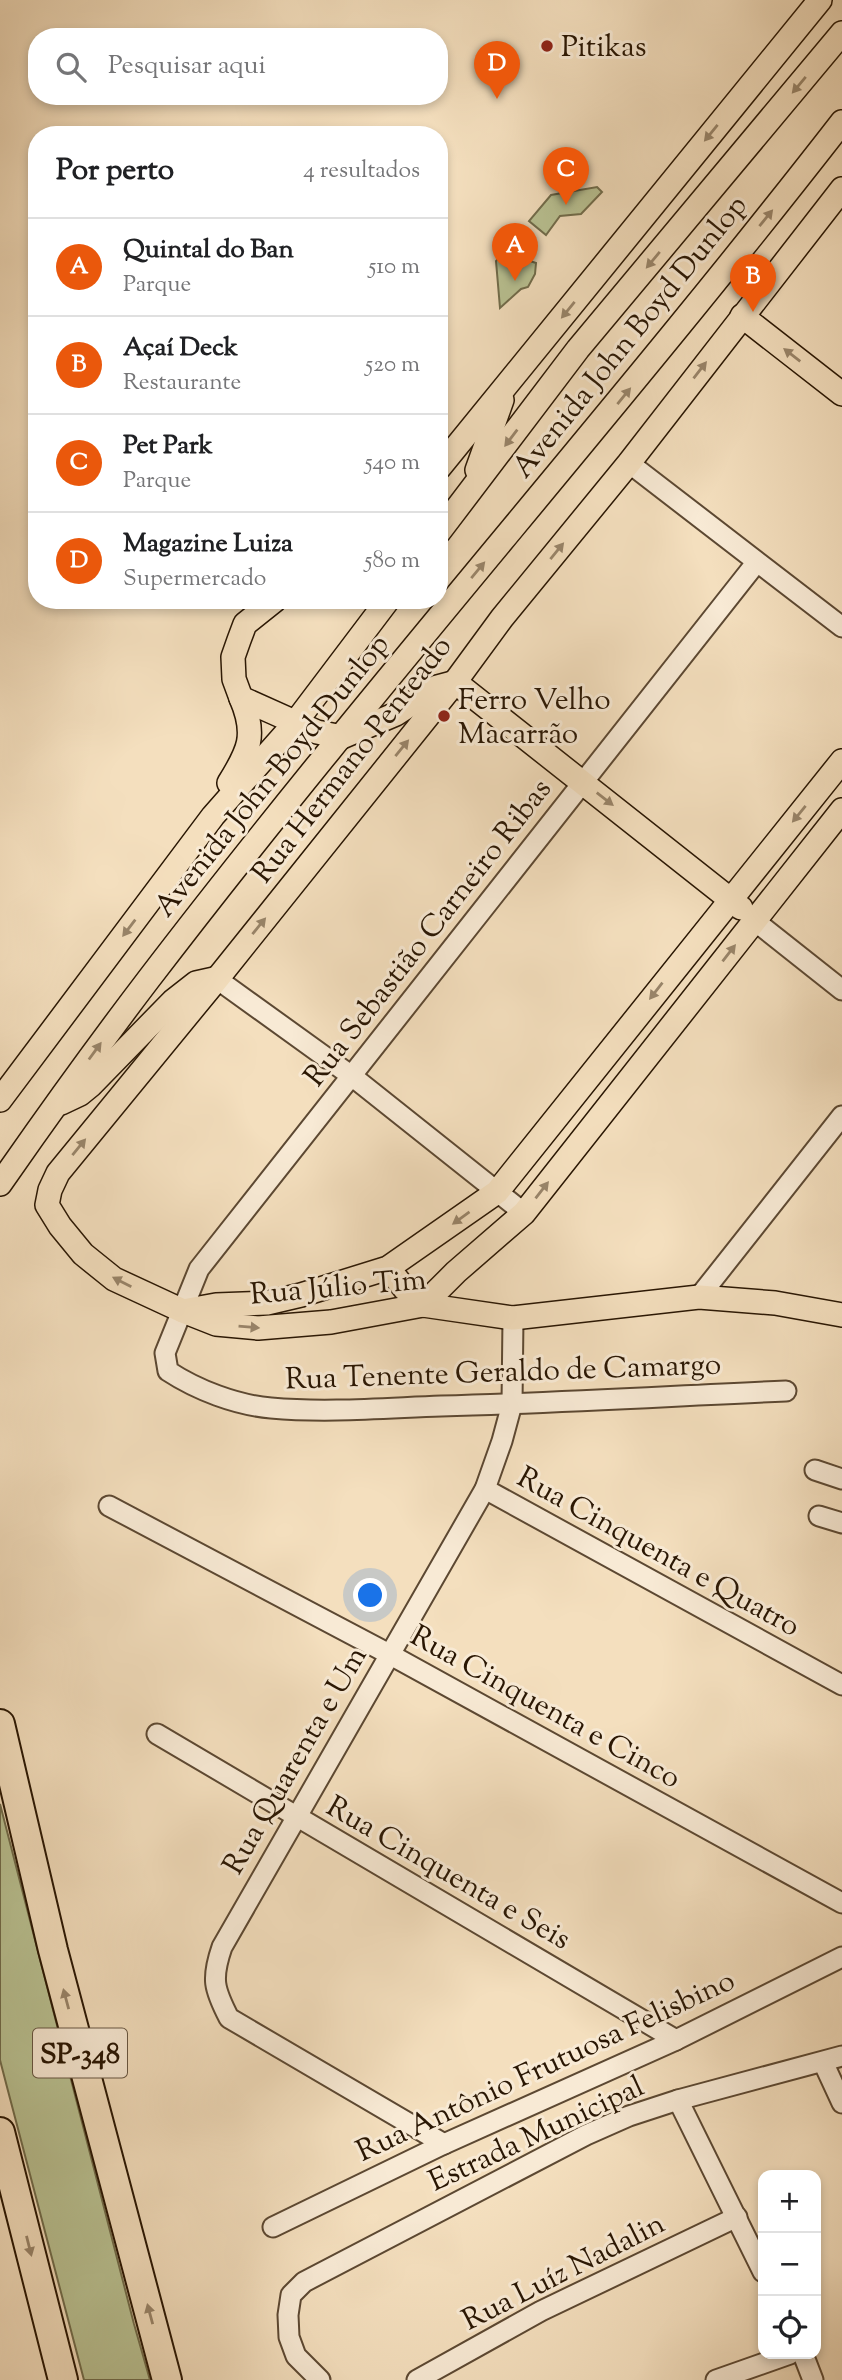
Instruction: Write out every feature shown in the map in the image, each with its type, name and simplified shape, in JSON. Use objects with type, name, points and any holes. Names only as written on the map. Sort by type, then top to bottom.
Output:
[{"type":"highway","name":"SP-348","points":[[0,1724],[53,1950],[167,2380]]},
{"type":"highway","points":[[0,2132],[62,2380]]},
{"type":"main road","points":[[785,42],[807,0]]},
{"type":"main road","points":[[448,457],[820,0]]},
{"type":"main road","name":"Avenida John Boyd Dunlop","points":[[448,520],[578,349],[842,33]]},
{"type":"main road","name":"Avenida John Boyd Dunlop","points":[[448,606],[615,406],[842,122]]},
{"type":"main road","points":[[786,193],[842,147]]},
{"type":"main road","name":"Rua Hermano Penteado","points":[[47,1205],[58,1172],[455,682],[502,618],[629,463],[842,189]]},
{"type":"main road","points":[[743,316],[842,394]]},
{"type":"main road","points":[[467,495],[508,384]]},
{"type":"main road","points":[[213,816],[248,749],[251,735],[250,722],[234,679],[233,657],[245,624],[264,609]]},
{"type":"main road","name":"Avenida John Boyd Dunlop","points":[[0,1100],[213,816],[295,723],[381,609]]},
{"type":"main road","name":"Avenida John Boyd Dunlop","points":[[0,1184],[148,980],[446,609]]},
{"type":"main road","points":[[241,698],[317,732],[342,737],[396,714],[437,687],[455,682],[731,898],[755,921]]},
{"type":"main road","points":[[183,1311],[216,1305],[267,1303],[388,1268],[497,1192],[842,761]]},
{"type":"main road","points":[[388,1268],[405,1289],[424,1305],[456,1272],[524,1213],[842,810]]},
{"type":"main road","points":[[55,1106],[80,1094],[91,1085],[196,983],[217,979]]},
{"type":"main road","name":"Rua Júlio Tim","points":[[47,1205],[83,1254],[114,1279],[216,1324],[258,1328],[331,1322],[424,1305],[513,1318],[699,1297],[775,1303],[842,1315]]},
{"type":"street","points":[[629,463],[842,627]]},
{"type":"street","name":"Rua Sebastião Carneiro Ribas","points":[[183,1311],[199,1269],[756,563]]},
{"type":"street","points":[[755,921],[842,990]]},
{"type":"street","points":[[217,979],[352,1077],[524,1213]]},
{"type":"street","points":[[699,1297],[842,1116]]},
{"type":"street","name":"Rua Tenente Geraldo de Camargo","points":[[183,1311],[165,1353],[168,1371],[190,1385],[270,1408],[356,1409],[512,1404],[786,1391]]},
{"type":"street","name":"Rua Quarenta e Um","points":[[444,2144],[229,2018],[219,1999],[213,1972],[222,1947],[485,1489],[512,1404],[513,1318]]},
{"type":"street","points":[[815,1470],[842,1479]]},
{"type":"street","name":"Rua Cinquenta e Quatro","points":[[485,1489],[842,1685]]},
{"type":"street","name":"Rua Cinquenta e Cinco","points":[[109,1506],[389,1654],[842,1903]]},
{"type":"street","points":[[820,1516],[842,1523]]},
{"type":"street","name":"Rua Cinquenta e Seis","points":[[157,1734],[676,2040]]},
{"type":"street","name":"Rua Antônio Frutuosa Felisbino","points":[[273,2227],[444,2144],[676,2040],[842,1957]]},
{"type":"street","name":"Estrada Municipal","points":[[320,2380],[296,2356],[289,2337],[291,2295],[304,2282],[586,2135],[629,2116],[678,2100],[842,2056]]},
{"type":"street","points":[[823,2062],[842,2103]]},
{"type":"street","points":[[678,2100],[758,2261]]},
{"type":"street","name":"Rua Luíz Nadalin","points":[[417,2380],[541,2311],[737,2217]]},
{"type":"street","points":[[716,2380],[776,2359]]},
{"type":"street","points":[[805,2359],[813,2380]]},
{"type":"green space","points":[[597,187],[602,192],[581,214],[560,216],[546,235],[529,221],[551,195]]},
{"type":"green space","points":[[510,245],[536,263],[535,274],[528,287],[521,289],[500,308],[496,261]]},
{"type":"green space","points":[[0,1804],[150,2380],[84,2380],[7,2087],[0,2060]]},
{"type":"place","name":"Pitikas","points":[[547,46]]},
{"type":"place","name":"Magazine Luiza","points":[[497,99]]},
{"type":"place","name":"Pet Park","points":[[566,205]]},
{"type":"place","name":"Quintal do Ban","points":[[515,281]]},
{"type":"place","name":"Açaí Deck","points":[[753,312]]},
{"type":"place","name":"Ferro Velho Macarrão","points":[[444,716]]}]
